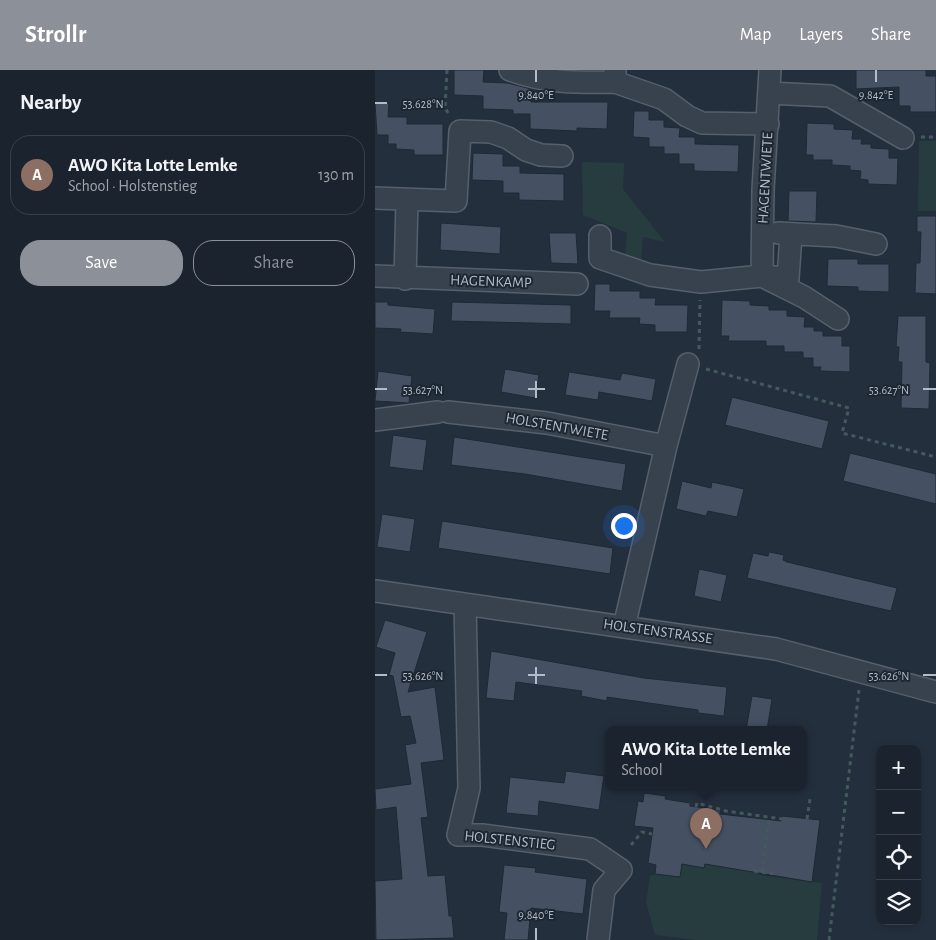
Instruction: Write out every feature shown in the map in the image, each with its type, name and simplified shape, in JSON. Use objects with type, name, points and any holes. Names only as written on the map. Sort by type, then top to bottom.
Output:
[{"type":"street","name":"HAGENTWIETE","points":[[511,70],[529,77],[568,83],[615,76],[664,99],[687,116],[701,123],[768,124]]},
{"type":"street","name":"HAGENTWIETE","points":[[761,276],[770,70]]},
{"type":"street","points":[[769,93],[830,96],[903,138]]},
{"type":"street","points":[[375,198],[456,201],[460,131],[491,132],[508,138],[526,150],[541,155],[563,156]]},
{"type":"street","points":[[405,279],[407,200]]},
{"type":"street","name":"HAGENTWIETE","points":[[762,231],[791,235],[836,236],[876,244]]},
{"type":"street","points":[[600,236],[599,258],[650,275],[701,282],[761,276],[788,278],[791,235]]},
{"type":"street","name":"HAGENKAMP","points":[[375,276],[405,279],[577,284]]},
{"type":"street","points":[[761,276],[803,297],[838,319]]},
{"type":"street","points":[[624,627],[666,446],[688,364]]},
{"type":"street","name":"HOLSTENTWIETE","points":[[375,420],[443,412],[547,423],[666,446]]},
{"type":"street","name":"HOLSTENSTRASSE","points":[[375,591],[776,649],[936,692]]},
{"type":"street","name":"HOLSTENSTIEG","points":[[465,604],[469,788],[458,836],[482,835],[590,849],[621,870],[604,890],[598,940]]},
{"type":"path","points":[[445,96],[447,70]]},
{"type":"path","points":[[688,364],[698,356],[701,282]]},
{"type":"path","points":[[688,364],[849,408],[843,433],[936,457]]},
{"type":"path","points":[[829,940],[860,672]]},
{"type":"path","points":[[807,819],[810,799]]},
{"type":"path","points":[[696,807],[697,803],[726,811],[782,819]]},
{"type":"path","points":[[762,872],[769,817]]},
{"type":"path","points":[[631,845],[642,832],[652,834]]},
{"type":"path","points":[[754,871],[775,874]]},
{"type":"green space","points":[[919,141],[936,141],[936,211],[918,211]]},
{"type":"green space","points":[[582,162],[624,163],[623,189],[665,242],[643,237],[641,261],[625,256],[627,233],[583,215]]},
{"type":"green space","points":[[682,864],[704,868],[705,864],[735,869],[759,869],[759,875],[822,883],[817,940],[697,940],[655,935],[646,902],[650,876],[655,874],[680,877]]},
{"type":"building","points":[[454,70],[484,70],[483,82],[508,83],[531,89],[531,102],[608,102],[607,129],[577,128],[577,131],[530,129],[530,114],[513,114],[513,110],[483,109],[483,96],[454,95]]},
{"type":"building","points":[[856,70],[926,70],[926,76],[936,76],[936,112],[910,112],[910,106],[899,106],[899,87],[856,89]]},
{"type":"building","points":[[375,103],[389,103],[388,117],[407,117],[407,124],[443,124],[443,155],[414,155],[414,150],[396,149],[396,144],[388,144],[388,135],[377,135]]},
{"type":"building","points":[[634,111],[649,111],[649,120],[664,120],[664,127],[680,128],[679,137],[695,137],[695,144],[739,145],[738,172],[694,171],[694,164],[679,164],[679,154],[664,154],[664,147],[649,147],[649,138],[633,137]]},
{"type":"building","points":[[807,123],[834,124],[834,129],[853,130],[852,139],[862,139],[861,144],[871,144],[871,148],[889,149],[889,158],[898,158],[897,185],[868,184],[868,180],[860,179],[861,171],[850,170],[850,166],[832,165],[832,160],[813,160],[813,155],[806,155]]},
{"type":"building","points":[[473,153],[503,154],[503,166],[520,166],[520,173],[564,174],[564,201],[519,200],[519,193],[503,193],[503,181],[472,180]]},
{"type":"building","points":[[789,191],[817,191],[816,222],[788,221]]},
{"type":"building","points":[[917,216],[936,216],[936,294],[915,293],[916,263],[920,263],[921,232],[917,232]]},
{"type":"building","points":[[441,223],[501,227],[500,254],[440,250]]},
{"type":"building","points":[[549,233],[576,233],[578,264],[551,263]]},
{"type":"building","points":[[828,259],[858,259],[858,264],[889,264],[889,292],[858,291],[858,287],[827,286]]},
{"type":"building","points":[[595,284],[610,284],[610,291],[640,291],[640,298],[656,298],[655,305],[688,305],[687,332],[655,332],[655,325],[639,324],[640,318],[609,318],[610,311],[594,311]]},
{"type":"building","points":[[722,300],[750,301],[750,305],[769,306],[769,310],[787,310],[787,316],[805,317],[804,327],[814,327],[814,331],[823,331],[823,336],[842,336],[842,346],[850,346],[850,372],[820,371],[821,367],[813,367],[813,358],[803,358],[803,352],[784,352],[784,346],[766,346],[766,341],[728,341],[729,336],[721,336]]},
{"type":"building","points":[[375,302],[388,302],[388,305],[435,309],[433,334],[400,332],[401,329],[375,328]]},
{"type":"building","points":[[452,302],[571,305],[571,324],[451,321]]},
{"type":"building","points":[[898,316],[926,316],[926,362],[930,363],[929,409],[901,408],[902,362],[898,362],[899,347],[896,347]]},
{"type":"building","points":[[505,369],[539,375],[535,398],[501,392]]},
{"type":"building","points":[[378,371],[412,376],[409,403],[375,401]]},
{"type":"building","points":[[569,372],[620,380],[622,373],[656,379],[652,401],[599,392],[598,400],[565,395]]},
{"type":"building","points":[[732,397],[829,421],[822,449],[725,425]]},
{"type":"building","points":[[393,435],[427,440],[423,471],[389,467]]},
{"type":"building","points":[[454,437],[626,464],[622,491],[525,474],[451,465]]},
{"type":"building","points":[[850,453],[936,474],[936,504],[843,481]]},
{"type":"building","points":[[682,481],[711,488],[712,482],[744,489],[737,517],[708,511],[706,516],[676,509]]},
{"type":"building","points":[[382,514],[415,519],[410,552],[377,547]]},
{"type":"building","points":[[442,521],[613,548],[610,574],[438,548]]},
{"type":"building","points":[[769,552],[784,555],[783,560],[787,562],[897,588],[891,611],[747,578],[753,553],[768,556]]},
{"type":"building","points":[[699,569],[727,575],[721,602],[694,596]]},
{"type":"building","points":[[385,620],[427,632],[408,692],[435,687],[444,760],[421,763],[428,817],[421,818],[428,876],[445,875],[449,916],[452,916],[454,938],[376,940],[375,881],[402,879],[396,807],[376,810],[375,789],[411,784],[405,745],[416,743],[410,716],[401,717],[393,676],[389,675],[395,653],[376,647]]},
{"type":"building","points":[[491,651],[644,678],[727,687],[724,716],[698,713],[698,710],[607,697],[607,701],[581,696],[582,691],[516,682],[514,701],[486,698]]},
{"type":"building","points":[[752,696],[772,699],[768,726],[747,726]]},
{"type":"building","points":[[566,771],[604,776],[599,810],[539,801],[538,816],[506,813],[510,777],[564,783]]},
{"type":"building","points":[[644,793],[666,796],[665,799],[690,803],[690,806],[713,809],[720,811],[720,814],[781,821],[782,816],[820,820],[812,882],[705,864],[704,868],[682,864],[680,877],[655,874],[656,865],[648,863],[653,828],[634,826],[638,801],[643,802]]},
{"type":"building","points":[[504,865],[536,868],[535,872],[587,879],[583,914],[531,908],[528,940],[504,940],[507,913],[499,912]]},
{"type":"place","name":"AWO Kita Lotte Lemke","points":[[706,849]]}]
